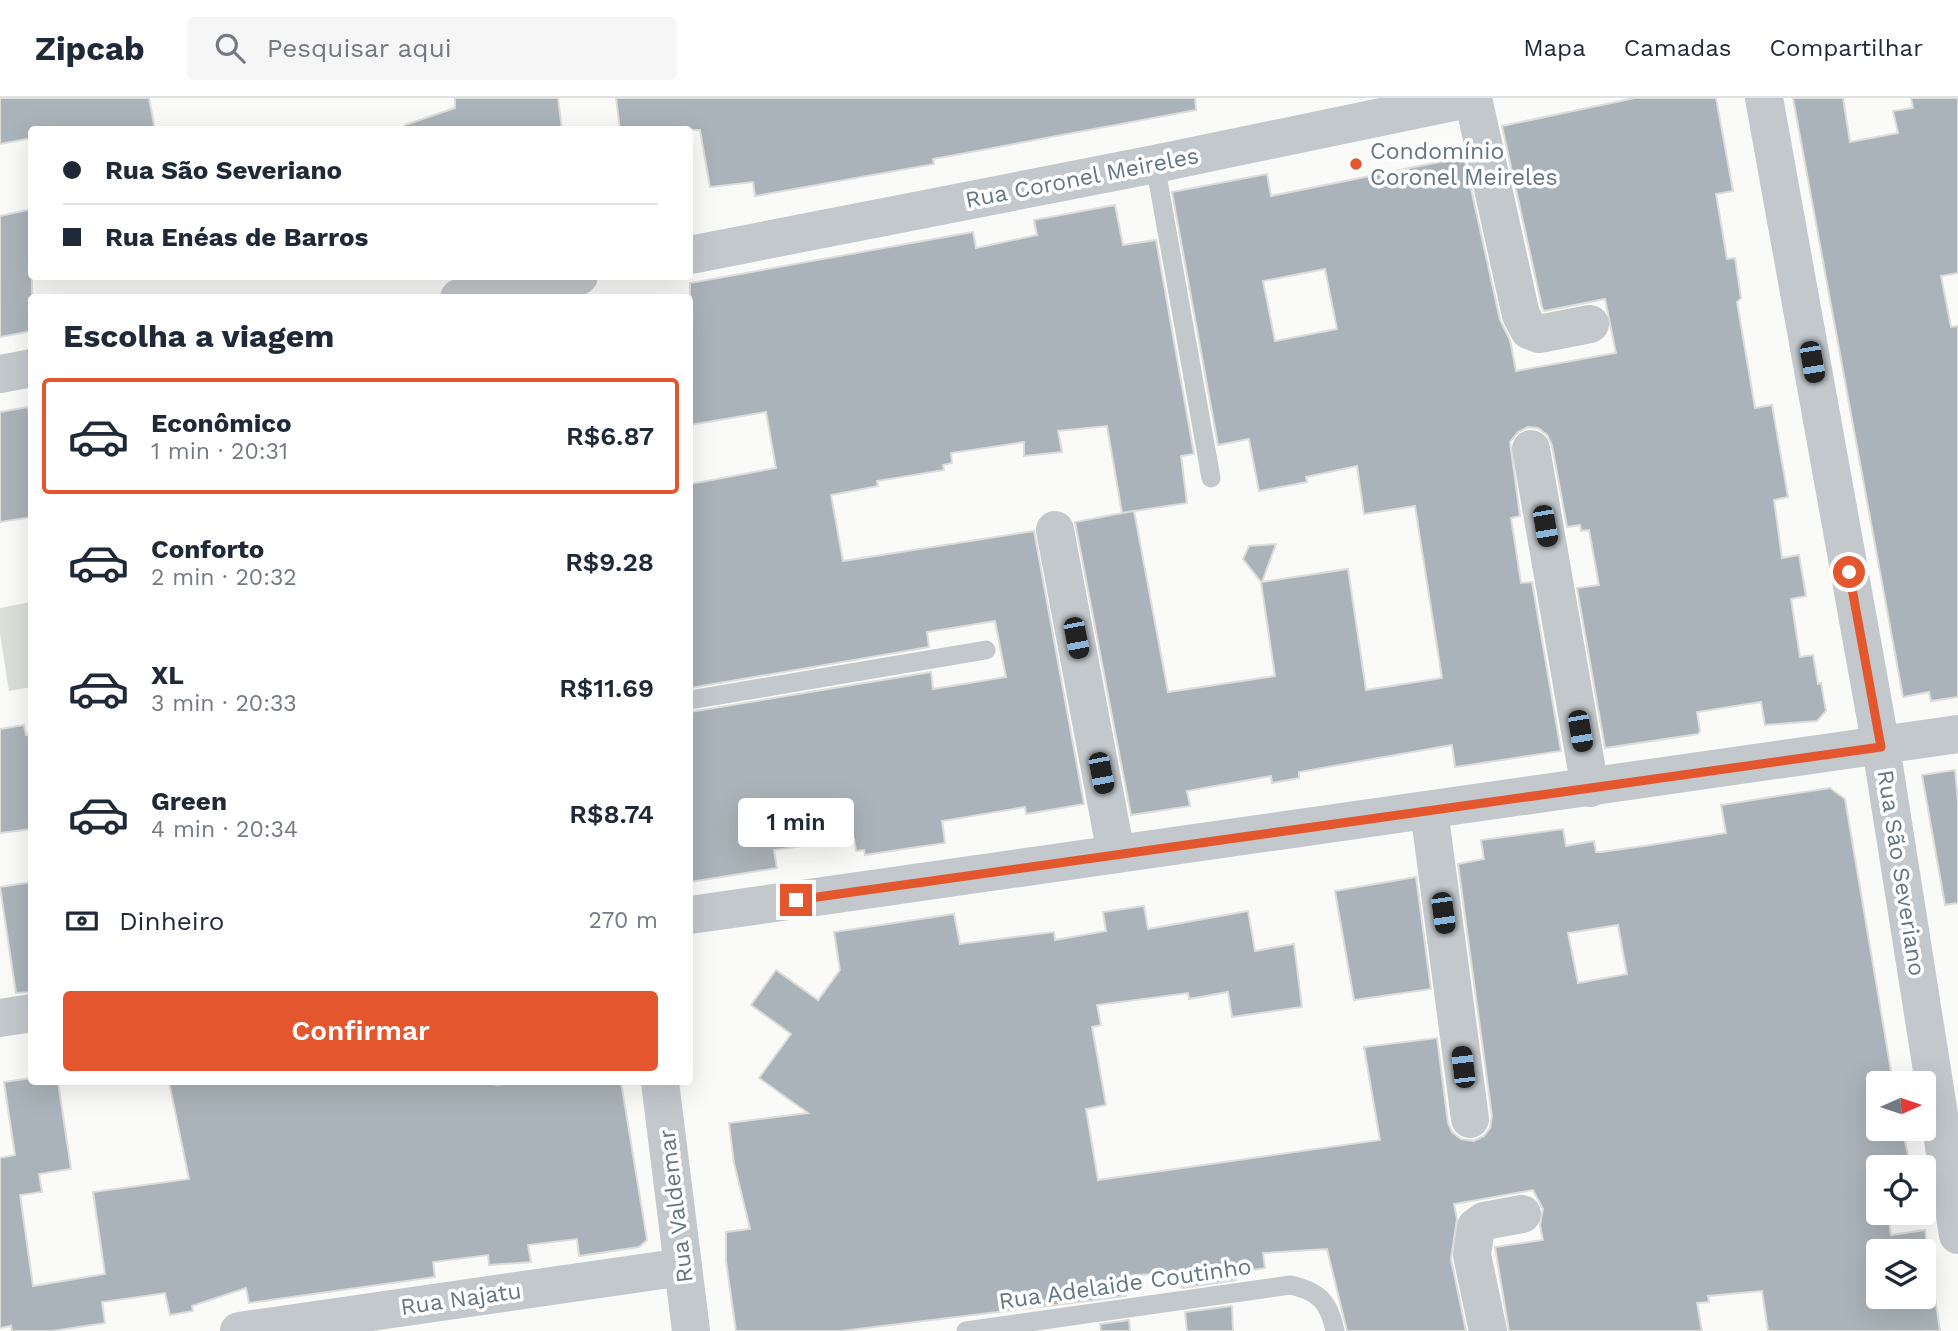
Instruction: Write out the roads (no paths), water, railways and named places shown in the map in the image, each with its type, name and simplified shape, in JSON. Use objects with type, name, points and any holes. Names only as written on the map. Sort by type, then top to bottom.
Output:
[{"type":"street","points":[[1473,98],[1521,315],[1529,330],[1539,334],[1590,324]]},
{"type":"street","name":"Rua Coronel Meireles","points":[[693,254],[1155,164],[1383,108],[1473,98]]},
{"type":"street","name":"Rua São Severiano","points":[[1765,98],[1881,747],[1958,1235]]},
{"type":"street","points":[[500,294],[520,292],[564,280]]},
{"type":"street","points":[[0,374],[28,370]]},
{"type":"street","points":[[1531,449],[1590,788]]},
{"type":"street","points":[[1055,530],[1116,854]]},
{"type":"street","points":[[693,915],[1958,734]]},
{"type":"street","points":[[1429,810],[1470,1119]]},
{"type":"street","points":[[0,1018],[28,1014]]},
{"type":"street","name":"Rua Valdemar","points":[[660,1085],[691,1331]]},
{"type":"street","points":[[1488,1331],[1472,1255],[1476,1227],[1484,1221],[1522,1214]]},
{"type":"street","name":"Rua Najatu","points":[[239,1331],[683,1267]]},
{"type":"lane","points":[[1155,164],[1211,478]]},
{"type":"lane","points":[[693,699],[986,650]]},
{"type":"lane","name":"Rua Adelaide Coutinho","points":[[966,1331],[1290,1285],[1309,1289],[1322,1297],[1329,1308],[1335,1331]]},
{"type":"place","name":"Condomínio Coronel Meireles","points":[[1356,164]]}]
